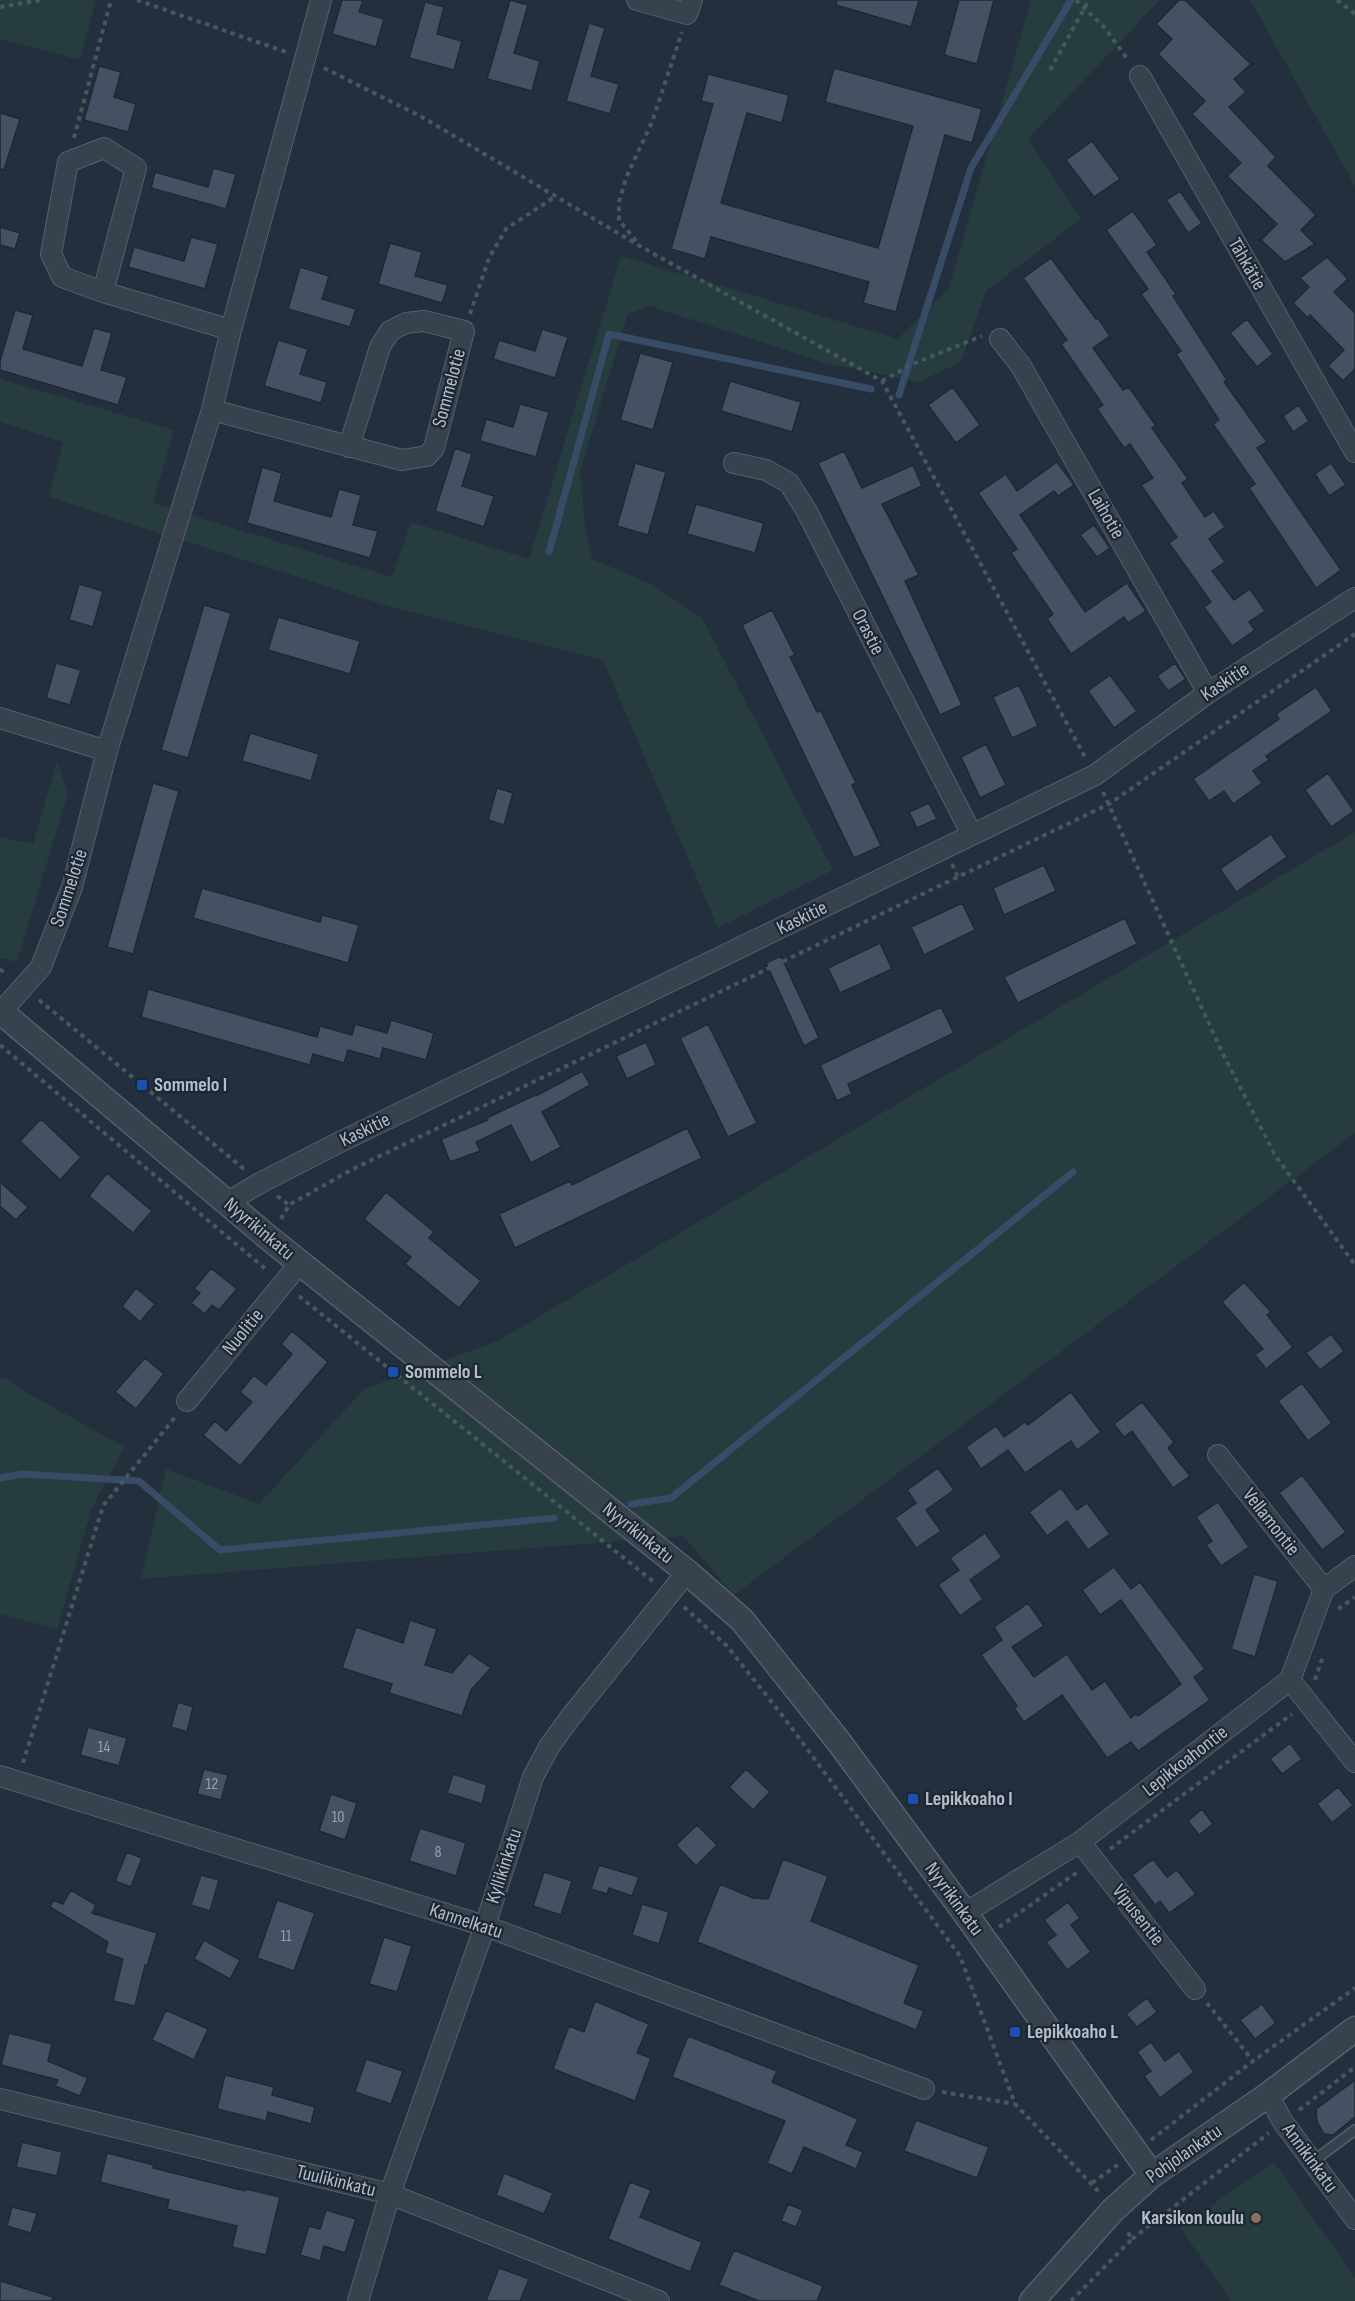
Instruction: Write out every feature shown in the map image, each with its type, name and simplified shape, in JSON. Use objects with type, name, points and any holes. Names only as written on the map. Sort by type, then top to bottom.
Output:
[{"type":"street","name":"Sommelotie","points":[[1,1011],[41,967],[72,888],[108,751],[212,410],[231,330],[321,0]]},
{"type":"street","points":[[637,0],[689,7]]},
{"type":"street","name":"Tähkätie","points":[[1140,76],[1355,452]]},
{"type":"street","points":[[103,292],[136,168],[104,148],[68,162],[51,254],[62,277],[103,292],[231,330]]},
{"type":"street","name":"Sommelotie","points":[[212,410],[349,447],[402,460],[427,456],[434,448],[464,331],[424,321],[406,323],[390,332],[380,347],[349,447]]},
{"type":"street","name":"Laihotie","points":[[1000,339],[1021,366],[1208,693]]},
{"type":"street","name":"Orastie","points":[[734,463],[766,470],[789,483],[806,510],[972,835]]},
{"type":"street","name":"Kaskitie","points":[[228,1202],[336,1144],[1095,775],[1208,693],[1355,598]]},
{"type":"street","points":[[0,718],[108,751]]},
{"type":"street","name":"Nyyrikinkatu","points":[[1,1011],[270,1239],[687,1572],[742,1620],[840,1742],[1152,2175]]},
{"type":"street","name":"Nuolitie","points":[[187,1401],[300,1263]]},
{"type":"street","name":"Vellamontie","points":[[1218,1455],[1324,1589]]},
{"type":"street","points":[[1355,1566],[1324,1589],[1290,1680],[1355,1762]]},
{"type":"street","name":"Kyllikinkatu","points":[[358,2301],[390,2194],[485,1926],[533,1777],[549,1747],[569,1719],[671,1595],[687,1572]]},
{"type":"street","name":"Lepikkoahontie","points":[[965,1913],[1080,1842],[1290,1680]]},
{"type":"street","name":"Kannelkatu","points":[[9,1779],[485,1926],[924,2089]]},
{"type":"street","name":"Vipusentie","points":[[1080,1842],[1195,1989]]},
{"type":"street","name":"Pohjolankatu","points":[[1032,2301],[1113,2210],[1152,2175],[1268,2095],[1355,2030]]},
{"type":"street","name":"Annikinkatu","points":[[1268,2095],[1283,2122],[1355,2219]]},
{"type":"street","name":"Tuulikinkatu","points":[[0,2099],[390,2194],[659,2301]]},
{"type":"lane","points":[[1312,2162],[1355,2130]]},
{"type":"path","points":[[0,7],[42,0]]},
{"type":"path","points":[[68,162],[111,0]]},
{"type":"path","points":[[1076,0],[1104,27],[1140,76]]},
{"type":"path","points":[[1050,70],[1089,0]]},
{"type":"path","points":[[1337,0],[1355,14]]},
{"type":"path","points":[[638,245],[619,220],[619,202],[626,178],[652,122],[671,70],[689,7]]},
{"type":"path","points":[[464,331],[489,258],[506,229],[556,196]]},
{"type":"path","points":[[882,381],[915,363],[983,335],[1000,339]]},
{"type":"path","points":[[258,1262],[288,1205],[351,1170],[1109,804],[1355,634]]},
{"type":"path","points":[[24,988],[288,1205]]},
{"type":"path","points":[[0,1045],[283,1284],[671,1595],[727,1646],[782,1715],[960,1956],[1016,2104],[1092,2183],[1132,2239]]},
{"type":"path","points":[[9,1779],[103,1506],[187,1401]]},
{"type":"path","points":[[1092,2183],[1136,2152],[1253,2061],[1355,1988]]},
{"type":"path","points":[[1195,1989],[1253,2061]]},
{"type":"path","points":[[1071,2301],[1132,2239],[1355,2067]]},
{"type":"path","points":[[924,2089],[1016,2104]]},
{"type":"green space","points":[[0,0],[96,0],[80,60],[0,39]]},
{"type":"green space","points":[[1031,0],[1160,0],[1028,139],[1081,219],[986,291],[961,362],[919,382],[826,363],[650,306],[628,314],[580,471],[585,526],[592,559],[653,585],[702,618],[833,870],[718,928],[603,660],[388,606],[176,538],[184,513],[392,577],[411,522],[529,559],[621,256],[898,339],[949,288]]},
{"type":"green space","points":[[1250,0],[1355,0],[1355,186]]},
{"type":"green space","points":[[0,379],[174,430],[153,503],[178,510],[170,537],[49,497],[63,442],[0,422]]},
{"type":"green space","points":[[57,761],[68,793],[17,962],[0,958],[0,837],[33,844]]},
{"type":"green space","points":[[1355,832],[1355,1133],[734,1595],[683,1536],[141,1579],[166,1469],[259,1504],[364,1389],[498,1341]]},
{"type":"green space","points":[[5,1378],[124,1447],[91,1511],[57,1629],[0,1614],[0,1379]]},
{"type":"green space","points":[[1274,2162],[1355,2278],[1355,2301],[1231,2301],[1180,2227]]},
{"type":"building","points":[[342,0],[363,0],[359,12],[384,19],[376,47],[332,34]]},
{"type":"building","points":[[510,0],[528,5],[514,53],[540,61],[532,91],[487,79]]},
{"type":"building","points":[[837,0],[919,0],[911,27],[836,5]]},
{"type":"building","points":[[959,0],[994,0],[977,64],[944,55]]},
{"type":"building","points":[[1179,0],[1185,0],[1251,64],[1234,79],[1246,92],[1229,107],[1276,157],[1268,166],[1316,215],[1301,230],[1315,244],[1285,262],[1261,240],[1277,224],[1227,176],[1241,163],[1192,114],[1205,101],[1158,54],[1172,39],[1156,24]]},
{"type":"building","points":[[425,2],[444,7],[437,34],[462,41],[454,70],[409,58]]},
{"type":"building","points":[[589,23],[605,28],[591,76],[619,84],[610,114],[566,101]]},
{"type":"building","points":[[99,66],[121,72],[114,97],[136,104],[128,132],[84,120]]},
{"type":"building","points":[[834,68],[982,109],[972,143],[945,135],[896,312],[863,303],[869,282],[711,237],[705,259],[671,249],[713,104],[701,101],[708,74],[789,95],[782,123],[747,113],[721,203],[878,248],[913,126],[825,102]]},
{"type":"building","points":[[0,113],[20,119],[4,170],[0,169]]},
{"type":"building","points":[[1092,141],[1120,179],[1094,197],[1066,160]]},
{"type":"building","points":[[213,168],[236,174],[226,209],[151,188],[155,172],[208,187]]},
{"type":"building","points":[[1180,191],[1202,223],[1188,233],[1166,200]]},
{"type":"building","points":[[1133,211],[1157,245],[1147,252],[1176,294],[1173,296],[1227,380],[1224,382],[1267,442],[1257,448],[1341,570],[1316,588],[1249,488],[1255,484],[1213,424],[1219,420],[1176,354],[1181,351],[1141,294],[1148,289],[1106,230]]},
{"type":"building","points":[[0,227],[20,233],[15,249],[0,245]]},
{"type":"building","points":[[191,237],[218,244],[205,289],[128,267],[134,247],[184,261]]},
{"type":"building","points":[[390,243],[422,252],[415,276],[448,285],[442,303],[378,284]]},
{"type":"building","points":[[1327,257],[1348,279],[1334,292],[1355,313],[1355,369],[1343,381],[1328,366],[1344,350],[1310,315],[1308,318],[1293,303],[1309,287],[1300,278]]},
{"type":"building","points":[[1051,258],[1110,336],[1093,348],[1123,390],[1129,387],[1156,426],[1152,428],[1188,479],[1182,483],[1205,517],[1214,511],[1225,527],[1209,539],[1225,562],[1212,571],[1234,600],[1250,589],[1265,611],[1249,622],[1255,630],[1232,646],[1204,607],[1211,602],[1169,543],[1177,537],[1141,485],[1153,478],[1130,444],[1124,448],[1097,409],[1103,405],[1061,344],[1067,340],[1023,278]]},
{"type":"building","points":[[300,267],[329,276],[322,299],[356,309],[350,327],[288,309]]},
{"type":"building","points":[[15,310],[33,315],[23,349],[82,366],[94,328],[112,333],[101,370],[127,377],[118,405],[0,370],[0,361]]},
{"type":"building","points":[[1247,319],[1273,354],[1257,367],[1230,333]]},
{"type":"building","points":[[542,329],[568,337],[555,378],[493,359],[499,340],[535,351]]},
{"type":"building","points":[[278,340],[308,349],[300,374],[327,382],[321,403],[264,386]]},
{"type":"building","points":[[640,353],[673,362],[653,430],[620,420]]},
{"type":"building","points":[[730,381],[801,402],[792,432],[721,411]]},
{"type":"building","points":[[953,387],[980,425],[956,443],[928,405]]},
{"type":"building","points":[[520,404],[549,412],[536,457],[480,441],[486,419],[513,427]]},
{"type":"building","points":[[1299,405],[1309,421],[1293,432],[1283,416]]},
{"type":"building","points":[[455,448],[472,454],[462,486],[494,496],[484,527],[435,511]]},
{"type":"building","points":[[844,451],[862,488],[913,465],[922,486],[882,504],[919,575],[905,581],[962,705],[940,715],[818,463]]},
{"type":"building","points":[[1057,462],[1074,485],[1058,496],[1054,491],[1020,515],[1085,612],[1127,583],[1146,611],[1128,623],[1124,617],[1071,654],[1047,619],[1053,614],[1011,553],[1017,549],[978,493],[1006,474],[1017,491]]},
{"type":"building","points":[[635,463],[666,472],[648,535],[617,526]]},
{"type":"building","points":[[1331,463],[1346,485],[1329,496],[1315,474]]},
{"type":"building","points":[[262,467],[282,473],[274,501],[331,517],[339,489],[361,495],[353,525],[378,531],[370,558],[247,523]]},
{"type":"building","points":[[696,504],[764,523],[755,553],[687,534]]},
{"type":"building","points":[[1094,525],[1110,548],[1097,557],[1080,535]]},
{"type":"building","points":[[79,584],[103,591],[93,627],[69,620]]},
{"type":"building","points":[[204,605],[231,613],[188,758],[161,750]]},
{"type":"building","points":[[772,610],[795,655],[790,657],[817,712],[821,711],[856,783],[852,785],[881,846],[854,858],[742,625]]},
{"type":"building","points":[[278,617],[360,641],[350,674],[268,650]]},
{"type":"building","points":[[56,663],[81,670],[70,705],[46,698]]},
{"type":"building","points":[[1175,663],[1186,679],[1168,691],[1157,676]]},
{"type":"building","points":[[1110,675],[1137,711],[1114,728],[1088,691]]},
{"type":"building","points":[[1019,685],[1038,726],[1012,738],[993,697]]},
{"type":"building","points":[[1316,687],[1332,711],[1266,756],[1269,760],[1253,771],[1262,783],[1233,804],[1224,791],[1209,801],[1193,779],[1279,719],[1276,714]]},
{"type":"building","points":[[250,733],[319,754],[311,781],[242,761]]},
{"type":"building","points":[[986,744],[1006,785],[980,798],[961,757]]},
{"type":"building","points":[[1328,773],[1354,811],[1331,827],[1305,790]]},
{"type":"building","points":[[153,783],[179,791],[133,954],[107,947]]},
{"type":"building","points":[[497,788],[513,793],[504,825],[488,820]]},
{"type":"building","points":[[929,803],[937,819],[917,828],[909,812]]},
{"type":"building","points":[[1271,834],[1287,857],[1236,892],[1220,869]]},
{"type":"building","points":[[1044,865],[1056,891],[1004,915],[993,888]]},
{"type":"building","points":[[202,888],[320,922],[322,915],[359,925],[348,963],[193,918]]},
{"type":"building","points":[[962,903],[975,930],[924,955],[911,927]]},
{"type":"building","points":[[1125,918],[1137,944],[1018,1003],[1004,977]]},
{"type":"building","points":[[880,943],[892,969],[840,993],[828,968]]},
{"type":"building","points":[[781,956],[819,1038],[804,1046],[766,963]]},
{"type":"building","points":[[148,989],[317,1037],[320,1026],[352,1035],[355,1024],[387,1033],[391,1020],[434,1033],[426,1060],[383,1048],[380,1059],[348,1050],[344,1063],[313,1054],[310,1065],[141,1017]]},
{"type":"building","points":[[941,1007],[954,1033],[848,1084],[852,1094],[837,1101],[820,1065]]},
{"type":"building","points":[[708,1024],[757,1123],[728,1137],[680,1038]]},
{"type":"building","points":[[646,1042],[656,1065],[627,1079],[616,1056]]},
{"type":"building","points":[[582,1071],[590,1085],[542,1112],[561,1147],[531,1163],[511,1125],[476,1142],[480,1151],[450,1162],[441,1139],[488,1120],[487,1118],[536,1096]]},
{"type":"building","points":[[41,1119],[81,1157],[60,1180],[20,1141]]},
{"type":"building","points":[[687,1128],[702,1158],[515,1248],[499,1214],[570,1181],[572,1185]]},
{"type":"building","points":[[107,1173],[152,1211],[133,1233],[89,1196]]},
{"type":"building","points":[[0,1182],[28,1207],[16,1220],[0,1206]]},
{"type":"building","points":[[386,1192],[434,1232],[429,1238],[481,1281],[459,1308],[405,1264],[411,1257],[364,1219]]},
{"type":"building","points":[[211,1268],[237,1289],[219,1310],[212,1305],[205,1314],[191,1303],[200,1293],[194,1289]]},
{"type":"building","points":[[1244,1282],[1271,1312],[1267,1315],[1293,1347],[1266,1369],[1255,1355],[1263,1349],[1222,1302]]},
{"type":"building","points":[[136,1288],[155,1304],[140,1322],[122,1306]]},
{"type":"building","points":[[292,1331],[328,1362],[240,1466],[203,1435],[215,1421],[226,1431],[252,1402],[240,1392],[254,1375],[266,1385],[292,1354],[281,1344]]},
{"type":"building","points":[[1331,1334],[1344,1351],[1320,1370],[1306,1353]]},
{"type":"building","points":[[145,1358],[164,1374],[136,1409],[115,1392]]},
{"type":"building","points":[[1302,1383],[1332,1423],[1308,1441],[1278,1401]]},
{"type":"building","points":[[1071,1392],[1101,1432],[1077,1450],[1071,1441],[1025,1473],[1008,1450],[981,1469],[966,1447],[996,1426],[1004,1437],[1025,1422],[1028,1425]]},
{"type":"building","points":[[1142,1402],[1174,1442],[1168,1448],[1190,1476],[1173,1488],[1132,1431],[1124,1437],[1114,1424]]},
{"type":"building","points":[[938,1468],[954,1490],[926,1510],[941,1531],[916,1548],[895,1518],[916,1503],[907,1490]]},
{"type":"building","points":[[1302,1475],[1346,1532],[1322,1550],[1279,1493]]},
{"type":"building","points":[[1061,1488],[1077,1510],[1087,1503],[1110,1534],[1088,1550],[1067,1521],[1047,1536],[1029,1512]]},
{"type":"building","points":[[1218,1502],[1249,1547],[1221,1566],[1206,1545],[1212,1541],[1196,1517]]},
{"type":"building","points":[[985,1533],[1002,1557],[970,1580],[983,1599],[960,1616],[938,1585],[959,1570],[950,1558]]},
{"type":"building","points":[[1114,1567],[1131,1589],[1140,1582],[1205,1669],[1194,1677],[1210,1700],[1138,1751],[1131,1742],[1107,1758],[1062,1695],[1024,1722],[1014,1708],[1017,1706],[981,1655],[1002,1640],[994,1627],[1028,1603],[1044,1626],[1012,1647],[1034,1677],[1067,1654],[1092,1690],[1105,1681],[1131,1718],[1136,1714],[1138,1716],[1181,1684],[1121,1600],[1100,1615],[1082,1590]]},
{"type":"building","points":[[1254,1574],[1278,1581],[1255,1657],[1231,1649]]},
{"type":"building","points":[[410,1620],[437,1629],[425,1665],[452,1673],[469,1653],[491,1668],[471,1690],[462,1716],[389,1693],[392,1684],[342,1668],[356,1627],[403,1643]]},
{"type":"building","points":[[178,1702],[193,1707],[187,1732],[171,1727]]},
{"type":"building","points":[[88,1727],[127,1738],[119,1766],[80,1755]]},
{"type":"building","points":[[1290,1743],[1302,1759],[1282,1774],[1270,1759]]},
{"type":"building","points":[[204,1769],[228,1775],[221,1800],[197,1794]]},
{"type":"building","points":[[746,1769],[770,1792],[753,1810],[729,1787]]},
{"type":"building","points":[[453,1774],[487,1785],[482,1804],[447,1793]]},
{"type":"building","points":[[1338,1787],[1353,1805],[1332,1823],[1317,1804]]},
{"type":"building","points":[[331,1794],[357,1803],[345,1840],[319,1831]]},
{"type":"building","points":[[1202,1809],[1213,1824],[1199,1835],[1188,1821]]},
{"type":"building","points":[[697,1825],[717,1845],[696,1866],[676,1845]]},
{"type":"building","points":[[420,1828],[466,1843],[456,1876],[409,1861]]},
{"type":"building","points":[[127,1852],[142,1858],[131,1887],[115,1881]]},
{"type":"building","points":[[783,1859],[828,1876],[811,1921],[919,1965],[904,2003],[924,2011],[916,2030],[697,1942],[720,1884],[753,1898],[768,1899]]},
{"type":"building","points":[[1153,1859],[1167,1877],[1177,1870],[1196,1894],[1169,1913],[1160,1901],[1155,1905],[1132,1875]]},
{"type":"building","points":[[599,1865],[639,1877],[632,1896],[609,1888],[607,1894],[591,1889]]},
{"type":"building","points":[[544,1872],[572,1881],[561,1915],[533,1906]]},
{"type":"building","points":[[201,1875],[219,1880],[210,1911],[191,1905]]},
{"type":"building","points":[[71,1890],[96,1905],[92,1913],[157,1933],[147,1966],[145,1965],[135,2006],[113,2001],[123,1959],[105,1953],[108,1942],[50,1907],[53,1900],[63,1904]]},
{"type":"building","points":[[277,1900],[315,1913],[294,1971],[257,1958]]},
{"type":"building","points":[[1068,1902],[1080,1918],[1071,1925],[1091,1952],[1067,1970],[1046,1942],[1056,1935],[1044,1920]]},
{"type":"building","points":[[642,1904],[669,1912],[659,1944],[632,1935]]},
{"type":"building","points":[[384,1937],[412,1946],[397,1992],[369,1984]]},
{"type":"building","points":[[204,1940],[240,1960],[230,1979],[194,1959]]},
{"type":"building","points":[[1147,1998],[1157,2012],[1137,2027],[1126,2014]]},
{"type":"building","points":[[595,2001],[649,2024],[637,2053],[651,2058],[635,2101],[553,2069],[569,2026],[584,2032]]},
{"type":"building","points":[[1262,2004],[1276,2023],[1255,2039],[1240,2020]]},
{"type":"building","points":[[166,2010],[208,2029],[194,2060],[152,2040]]},
{"type":"building","points":[[9,2033],[52,2044],[48,2061],[88,2078],[80,2096],[55,2086],[58,2080],[1,2065]]},
{"type":"building","points":[[688,2036],[777,2071],[772,2082],[858,2119],[846,2145],[863,2152],[856,2169],[804,2147],[792,2174],[767,2163],[785,2121],[672,2077]]},
{"type":"building","points":[[1151,2042],[1165,2061],[1179,2051],[1194,2072],[1160,2098],[1144,2076],[1151,2071],[1137,2052]]},
{"type":"building","points":[[366,2059],[403,2071],[391,2104],[355,2092]]},
{"type":"building","points":[[225,2075],[274,2087],[272,2095],[315,2107],[311,2124],[268,2112],[266,2121],[217,2109]]},
{"type":"building","points":[[1355,2080],[1355,2117],[1333,2135],[1324,2134],[1317,2122],[1316,2109]]},
{"type":"building","points":[[916,2120],[989,2147],[977,2178],[904,2151]]},
{"type":"building","points":[[22,2142],[62,2152],[57,2176],[16,2167]]},
{"type":"building","points":[[107,2153],[154,2165],[153,2168],[245,2191],[246,2189],[280,2197],[266,2255],[232,2247],[237,2226],[167,2209],[169,2200],[100,2182]]},
{"type":"building","points":[[504,2173],[553,2193],[544,2214],[496,2195]]},
{"type":"building","points":[[630,2182],[651,2190],[640,2217],[702,2242],[690,2272],[608,2239]]},
{"type":"building","points":[[788,2204],[803,2210],[796,2227],[781,2221]]},
{"type":"building","points":[[12,2207],[37,2213],[31,2233],[7,2226]]},
{"type":"building","points":[[326,2210],[356,2219],[345,2253],[324,2246],[320,2261],[300,2255],[309,2226],[320,2229]]},
{"type":"building","points":[[734,2250],[823,2286],[817,2301],[759,2301],[719,2285]]},
{"type":"building","points":[[499,2268],[529,2279],[520,2301],[486,2301]]},
{"type":"building","points":[[0,2281],[53,2297],[52,2301],[0,2301]]},
{"type":"waterway","points":[[899,395],[971,168],[1071,0]]},
{"type":"waterway","points":[[549,552],[609,334],[871,389]]},
{"type":"waterway","points":[[631,1504],[671,1498],[1073,1172]]},
{"type":"waterway","points":[[0,1478],[22,1474],[139,1481],[220,1550],[554,1518]]},
{"type":"place","name":"Sommelo I","points":[[142,1085]]},
{"type":"place","name":"Sommelo L","points":[[393,1372]]},
{"type":"place","name":"Lepikkoaho I","points":[[913,1799]]},
{"type":"place","name":"Lepikkoaho L","points":[[1015,2032]]},
{"type":"place","name":"Karsikon koulu","points":[[1256,2218]]}]
